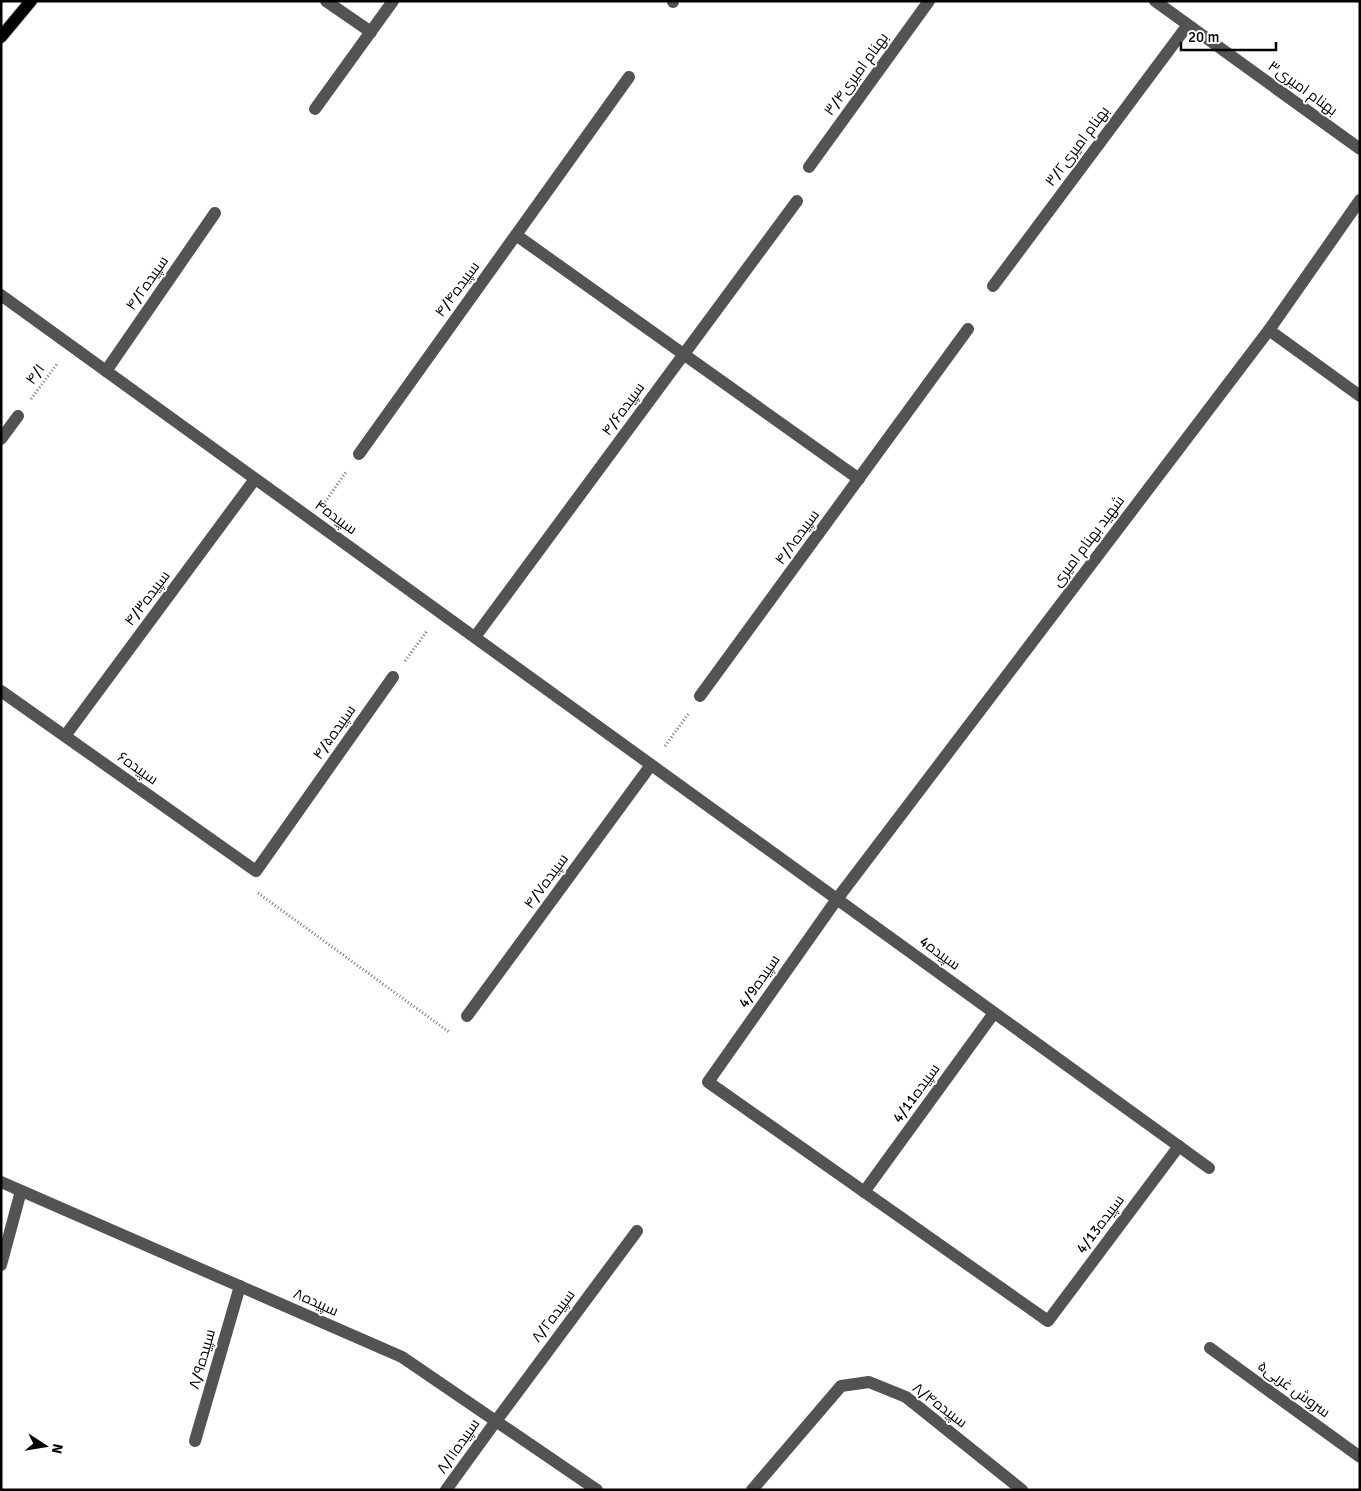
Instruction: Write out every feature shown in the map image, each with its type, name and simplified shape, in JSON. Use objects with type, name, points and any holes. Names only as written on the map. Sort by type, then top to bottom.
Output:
[{"type":"main road","points":[[1,36],[31,1]]},
{"type":"street","points":[[326,1],[371,32]]},
{"type":"street","points":[[315,109],[393,1]]},
{"type":"street","name":"بهنام امیری۳/۴","points":[[809,167],[930,1]]},
{"type":"street","name":"بهنام امیری۳","points":[[1155,1],[1187,26],[1360,149]]},
{"type":"street","name":"بهنام امیری۳/۲","points":[[993,286],[1187,26]]},
{"type":"street","name":"سپیده۴/۴","points":[[360,454],[629,78]]},
{"type":"street","name":"شهید بهنام امیری","points":[[837,899],[1268,330],[1360,200]]},
{"type":"street","name":"سپیده۴/۶","points":[[475,638],[797,201]]},
{"type":"street","name":"سپیده۴/۲","points":[[106,371],[215,213]]},
{"type":"street","points":[[516,235],[859,479]]},
{"type":"street","name":"سپیده۴","points":[[1,295],[651,765]]},
{"type":"street","name":"سپیده۴/۸","points":[[700,696],[968,329]]},
{"type":"street","points":[[1268,330],[1360,396]]},
{"type":"street","points":[[1,439],[18,416]]},
{"type":"street","name":"سپیده۴/۳","points":[[65,736],[255,479]]},
{"type":"street","name":"سپیده۴/۵","points":[[256,871],[393,677]]},
{"type":"street","name":"سپیده۶","points":[[1,692],[256,871]]},
{"type":"street","name":"4سپیده","points":[[651,765],[1209,1168]]},
{"type":"street","name":"سپیده۴/۷","points":[[467,1016],[651,765]]},
{"type":"street","name":"4/9سپیده","points":[[837,899],[708,1082],[864,1192]]},
{"type":"street","name":"4/11سپیده","points":[[864,1192],[994,1013]]},
{"type":"street","name":"4/13سپیده","points":[[864,1192],[1048,1321],[1179,1146]]},
{"type":"street","name":"سپیده۸","points":[[1,1182],[402,1357],[597,1490]]},
{"type":"street","points":[[1,1266],[21,1191]]},
{"type":"street","name":"سپیده۸/۲","points":[[496,1421],[637,1231]]},
{"type":"street","name":"سپیده۸/۹","points":[[195,1441],[240,1286]]},
{"type":"street","name":"سروش غربی۵","points":[[1210,1348],[1360,1457]]},
{"type":"street","name":"سپیده۸/۴","points":[[752,1490],[841,1386],[870,1382],[906,1397],[1022,1490]]},
{"type":"street","name":"سپیده۸/۱۱","points":[[446,1490],[496,1421]]},
{"type":"path","name":"۴/۱","points":[[18,416],[70,345]]},
{"type":"path","points":[[312,520],[360,454]]},
{"type":"path","points":[[393,677],[441,613]]},
{"type":"path","points":[[651,765],[700,696]]},
{"type":"path","points":[[256,871],[246,884],[453,1035],[467,1016]]}]
